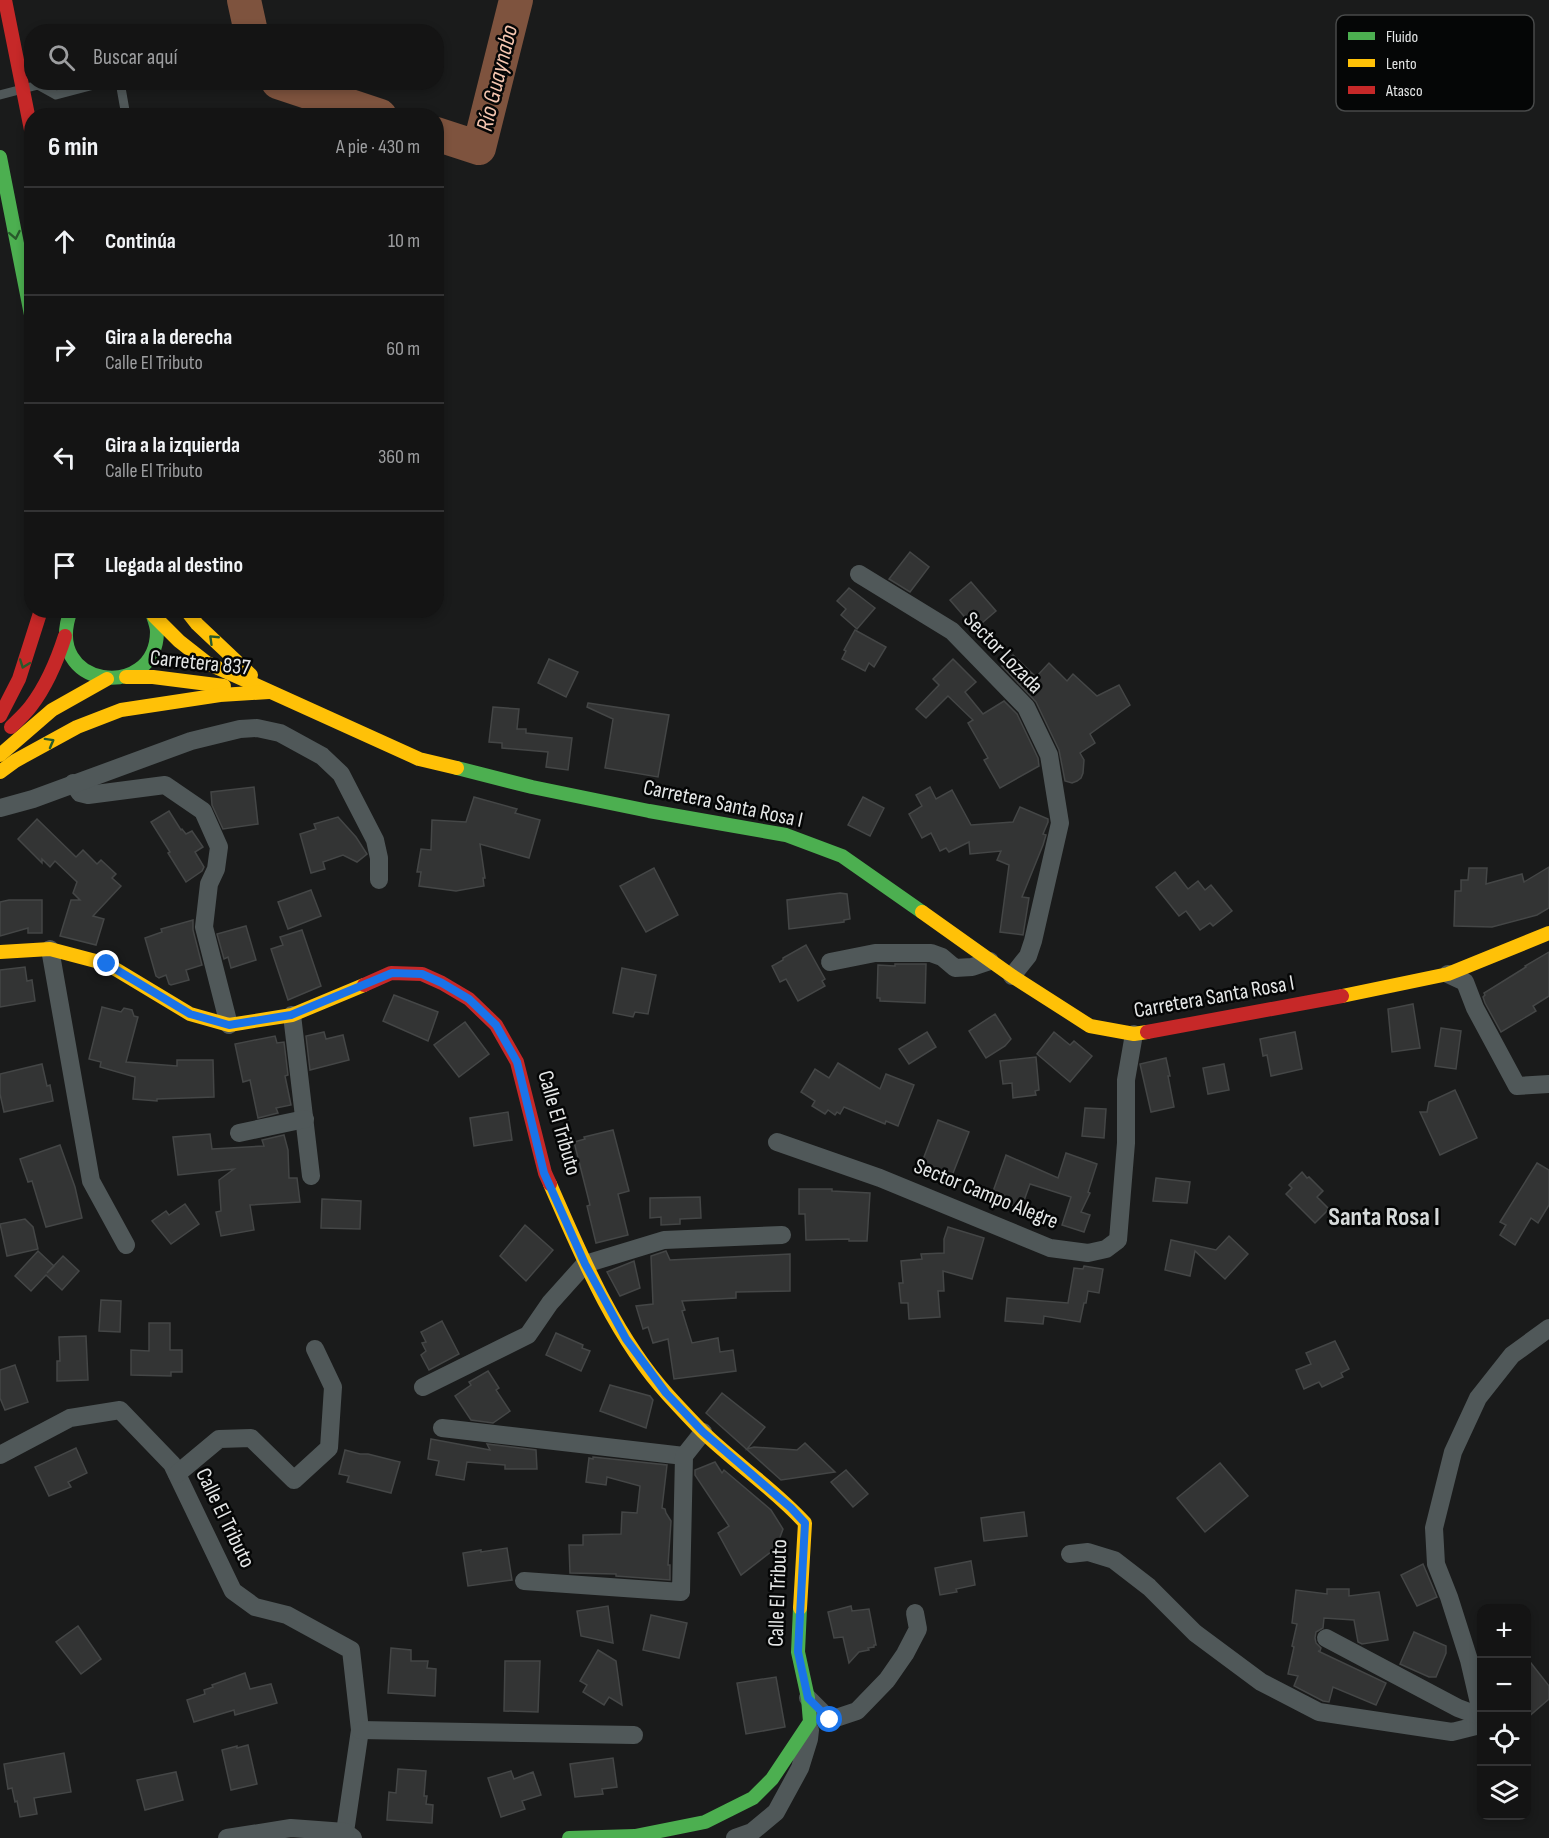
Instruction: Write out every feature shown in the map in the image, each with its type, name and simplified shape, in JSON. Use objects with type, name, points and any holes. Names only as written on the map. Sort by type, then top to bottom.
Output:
[{"type":"street","points":[[5,0],[26,108]]},
{"type":"street","points":[[0,157],[24,279]]},
{"type":"street","name":"Sector Lozada","points":[[859,574],[952,631],[1026,707],[1049,755],[1060,823],[1033,941],[1028,956],[1011,976]]},
{"type":"street","points":[[0,716],[19,679],[38,618]]},
{"type":"street","points":[[0,738],[31,706],[43,687],[55,664],[69,618]]},
{"type":"street","points":[[126,677],[142,667],[153,652],[157,634],[154,618]]},
{"type":"street","name":"Carretera 837","points":[[158,618],[179,641],[207,663],[272,692]]},
{"type":"street","points":[[194,618],[241,666],[272,692]]},
{"type":"street","points":[[65,636],[75,662],[90,674],[108,679]]},
{"type":"street","name":"Carretera 837","points":[[108,679],[126,677],[179,680],[272,692]]},
{"type":"street","points":[[0,754],[52,710],[108,679]]},
{"type":"street","name":"Carretera Santa Rosa I","points":[[0,772],[15,761],[77,727],[120,710],[220,695],[272,692],[419,759],[532,787],[786,835],[842,856],[1011,976],[1090,1026],[1134,1034],[1448,974],[1549,933]]},
{"type":"street","points":[[0,808],[33,799],[220,733],[256,728],[280,733],[322,756],[341,774],[375,840],[379,858],[379,880]]},
{"type":"street","points":[[74,783],[80,793],[88,795],[165,784],[203,811],[219,847],[216,869],[209,884],[204,927],[229,1025]]},
{"type":"street","points":[[50,949],[91,1181],[126,1245]]},
{"type":"street","name":"Calle El Tributo","points":[[0,952],[50,949],[107,964],[190,1014],[229,1025],[291,1015],[392,973],[422,974],[469,999],[496,1025],[517,1062],[544,1173],[585,1264],[626,1339],[666,1393],[703,1432],[791,1508],[805,1523],[798,1652],[808,1698],[809,1739],[800,1768],[776,1812],[752,1832],[735,1838]]},
{"type":"street","points":[[830,962],[875,953],[931,953],[942,957],[955,968],[972,967],[990,961]]},
{"type":"street","points":[[1448,974],[1465,982],[1475,1008],[1517,1086],[1549,1084]]},
{"type":"street","points":[[291,1015],[311,1176]]},
{"type":"street","name":"Sector Campo Alegre","points":[[777,1142],[880,1178],[1050,1248],[1088,1253],[1106,1249],[1118,1239],[1126,1143],[1126,1080],[1134,1034]]},
{"type":"street","points":[[240,1133],[305,1119]]},
{"type":"street","points":[[423,1387],[528,1335],[550,1303],[585,1264],[664,1240],[782,1235]]},
{"type":"street","points":[[1481,1712],[1469,1660],[1436,1564],[1434,1528],[1453,1452],[1478,1398],[1512,1355],[1549,1328]]},
{"type":"street","points":[[177,1474],[219,1439],[251,1438],[294,1480],[329,1448],[333,1387],[315,1348]]},
{"type":"street","name":"Calle El Tributo","points":[[0,1455],[70,1418],[120,1410],[172,1464],[233,1591],[255,1607],[287,1615],[351,1650],[360,1730],[349,1835],[291,1828],[227,1838]]},
{"type":"street","points":[[442,1428],[684,1456]]},
{"type":"street","points":[[524,1581],[681,1592],[684,1456],[703,1432]]},
{"type":"street","points":[[1070,1554],[1088,1552],[1114,1560],[1149,1587],[1195,1633],[1261,1682],[1319,1713],[1452,1732],[1477,1724]]},
{"type":"street","points":[[808,1698],[830,1720],[857,1711],[887,1680],[905,1654],[918,1629],[915,1613]]},
{"type":"street","points":[[1326,1638],[1458,1708],[1477,1715]]},
{"type":"street","points":[[569,1838],[635,1836],[705,1822],[753,1798],[772,1779],[810,1722]]},
{"type":"street","points":[[360,1730],[634,1735]]},
{"type":"lane","points":[[0,94],[22,89]]},
{"type":"lane","points":[[49,90],[56,94],[75,90]]},
{"type":"lane","points":[[121,90],[125,108]]},
{"type":"building","points":[[910,552],[929,567],[910,592],[889,579]]},
{"type":"building","points":[[971,582],[996,611],[975,629],[950,600]]},
{"type":"building","points":[[849,588],[875,608],[857,629],[841,615],[846,609],[837,601]]},
{"type":"building","points":[[855,630],[886,647],[874,667],[869,663],[865,671],[842,659],[846,651],[844,650]]},
{"type":"building","points":[[1013,655],[1036,677],[1049,663],[1067,681],[1073,674],[1097,696],[1119,685],[1130,705],[1090,734],[1095,743],[1080,753],[1084,760],[1083,773],[1077,781],[1072,783],[1065,781],[1059,750],[1036,702],[1002,666]]},
{"type":"building","points":[[549,659],[578,672],[566,697],[538,683]]},
{"type":"building","points":[[953,659],[976,682],[965,692],[983,714],[1004,701],[1017,714],[1038,758],[1039,766],[1000,788],[984,760],[988,758],[968,723],[973,720],[948,696],[926,718],[916,709],[939,685],[933,679]]},
{"type":"building","points":[[588,703],[669,715],[658,777],[605,768],[613,719],[587,707]]},
{"type":"building","points":[[493,707],[519,709],[517,729],[526,729],[526,733],[572,738],[568,770],[546,767],[548,752],[502,748],[502,743],[489,742]]},
{"type":"building","points":[[254,787],[258,824],[223,829],[212,805],[211,792]]},
{"type":"building","points":[[930,787],[936,799],[952,790],[971,825],[1013,822],[1020,807],[1048,819],[1043,834],[1046,835],[1043,845],[1022,897],[1029,898],[1023,935],[1000,932],[1009,865],[997,860],[1001,851],[970,854],[969,842],[949,852],[946,848],[940,851],[931,833],[922,838],[909,814],[922,806],[916,795]]},
{"type":"building","points":[[474,797],[517,809],[515,813],[540,820],[529,858],[480,844],[484,886],[456,891],[419,886],[421,872],[417,872],[421,849],[431,850],[432,820],[466,822]]},
{"type":"building","points":[[863,797],[884,808],[870,836],[848,825]]},
{"type":"building","points":[[169,811],[181,830],[186,834],[192,831],[203,847],[195,852],[204,867],[186,882],[151,822]]},
{"type":"building","points":[[338,817],[356,837],[367,854],[357,862],[343,855],[323,862],[325,869],[311,873],[300,834],[316,829],[314,824]]},
{"type":"building","points":[[37,819],[76,857],[83,850],[97,864],[101,860],[116,874],[112,878],[121,886],[93,916],[104,919],[96,945],[60,936],[71,900],[80,900],[73,893],[77,882],[55,861],[50,867],[42,859],[42,863],[18,839]]},
{"type":"building","points":[[1549,867],[1549,908],[1537,915],[1492,927],[1454,926],[1455,891],[1461,891],[1461,880],[1468,880],[1469,868],[1487,868],[1486,884],[1522,874],[1524,882]]},
{"type":"building","points":[[654,868],[678,915],[646,932],[620,886]]},
{"type":"building","points":[[1175,872],[1188,889],[1198,881],[1205,890],[1211,885],[1232,911],[1213,926],[1210,923],[1200,930],[1186,911],[1179,916],[1156,887]]},
{"type":"building","points":[[311,890],[321,916],[288,929],[278,902]]},
{"type":"building","points":[[847,894],[850,919],[844,922],[789,929],[787,900]]},
{"type":"building","points":[[42,900],[42,933],[28,933],[28,928],[0,936],[0,902]]},
{"type":"building","points":[[193,920],[193,930],[202,965],[186,970],[189,980],[171,985],[166,975],[159,978],[156,976],[145,938],[162,932],[161,929]]},
{"type":"building","points":[[246,926],[256,960],[231,968],[228,957],[224,959],[217,934]]},
{"type":"building","points":[[302,930],[321,986],[288,1000],[271,949],[283,945],[280,937]]},
{"type":"building","points":[[806,945],[825,979],[822,981],[825,986],[798,1001],[786,979],[780,982],[772,966]]},
{"type":"building","points":[[1549,952],[1549,996],[1533,1006],[1536,1011],[1501,1032],[1485,1003],[1484,993]]},
{"type":"building","points":[[895,964],[926,964],[925,1003],[880,1001],[880,998],[877,998],[878,965],[895,966]]},
{"type":"building","points":[[25,967],[27,981],[32,980],[35,1001],[0,1007],[0,970]]},
{"type":"building","points":[[622,968],[656,975],[648,1014],[635,1012],[633,1017],[613,1013]]},
{"type":"building","points":[[394,995],[438,1012],[428,1041],[383,1021]]},
{"type":"building","points":[[1413,1004],[1420,1048],[1392,1052],[1388,1009]]},
{"type":"building","points":[[102,1007],[121,1012],[124,1008],[132,1010],[134,1016],[138,1017],[126,1062],[177,1066],[177,1060],[213,1060],[214,1097],[157,1099],[157,1101],[133,1099],[135,1077],[100,1067],[101,1062],[89,1059]]},
{"type":"building","points":[[995,1014],[1011,1039],[1005,1046],[986,1058],[969,1031]]},
{"type":"building","points":[[465,1022],[489,1054],[459,1077],[434,1045]]},
{"type":"building","points":[[1441,1028],[1461,1031],[1456,1069],[1435,1066]]},
{"type":"building","points":[[324,1032],[326,1039],[343,1035],[349,1060],[310,1070],[306,1036]]},
{"type":"building","points":[[927,1032],[936,1047],[909,1064],[899,1049]]},
{"type":"building","points":[[1054,1032],[1070,1045],[1074,1041],[1092,1056],[1070,1082],[1037,1054]]},
{"type":"building","points":[[1295,1032],[1302,1069],[1271,1076],[1267,1055],[1263,1056],[1260,1039]]},
{"type":"building","points":[[275,1036],[277,1043],[284,1042],[288,1075],[285,1076],[291,1105],[276,1108],[278,1113],[258,1118],[250,1080],[243,1082],[235,1044]]},
{"type":"building","points":[[1036,1057],[1039,1090],[1035,1091],[1036,1095],[1013,1098],[1012,1083],[1003,1084],[1000,1061]]},
{"type":"building","points":[[1166,1058],[1174,1107],[1151,1112],[1140,1064]]},
{"type":"building","points":[[838,1063],[880,1089],[886,1074],[914,1085],[898,1126],[886,1121],[885,1124],[844,1107],[840,1114],[837,1112],[835,1115],[828,1110],[825,1114],[812,1106],[815,1101],[801,1092],[815,1069],[829,1078]]},
{"type":"building","points":[[42,1064],[53,1101],[4,1112],[0,1094],[0,1074]]},
{"type":"building","points":[[1224,1064],[1229,1090],[1208,1094],[1203,1068]]},
{"type":"building","points":[[1455,1090],[1477,1138],[1440,1155],[1420,1112],[1427,1112],[1429,1102]]},
{"type":"building","points":[[1085,1108],[1106,1109],[1104,1138],[1082,1136]]},
{"type":"building","points":[[508,1112],[512,1140],[474,1146],[470,1118]]},
{"type":"building","points":[[938,1120],[969,1132],[950,1181],[919,1170]]},
{"type":"building","points":[[613,1130],[629,1191],[618,1194],[628,1235],[596,1243],[587,1206],[590,1205],[574,1142],[585,1139],[584,1137]]},
{"type":"building","points":[[210,1134],[212,1149],[264,1146],[262,1140],[284,1135],[288,1150],[289,1178],[297,1178],[300,1202],[250,1205],[254,1230],[221,1236],[216,1212],[221,1211],[219,1180],[234,1169],[178,1175],[173,1137]]},
{"type":"building","points":[[60,1145],[75,1187],[82,1218],[46,1227],[32,1181],[28,1182],[20,1159]]},
{"type":"building","points":[[1066,1153],[1097,1164],[1088,1192],[1090,1193],[1081,1212],[1090,1215],[1084,1232],[1062,1225],[1071,1197],[1030,1184],[1021,1209],[991,1197],[1006,1155],[1058,1178]]},
{"type":"building","points":[[1537,1163],[1549,1170],[1549,1205],[1538,1223],[1531,1218],[1515,1245],[1500,1235],[1506,1225],[1500,1222]]},
{"type":"building","points":[[1302,1172],[1323,1191],[1317,1197],[1329,1209],[1315,1223],[1286,1194],[1292,1188],[1289,1185]]},
{"type":"building","points":[[1156,1178],[1190,1182],[1187,1203],[1153,1201]]},
{"type":"building","points":[[799,1189],[832,1189],[832,1191],[870,1193],[867,1241],[806,1240],[805,1214],[799,1214]]},
{"type":"building","points":[[700,1197],[701,1218],[680,1219],[680,1224],[661,1225],[661,1217],[650,1218],[650,1198]]},
{"type":"building","points":[[322,1199],[361,1201],[360,1229],[321,1228]]},
{"type":"building","points":[[185,1204],[199,1224],[171,1244],[152,1221],[166,1211],[169,1215]]},
{"type":"building","points":[[25,1219],[33,1227],[38,1249],[7,1256],[0,1224]]},
{"type":"building","points":[[525,1225],[553,1250],[526,1281],[500,1256]]},
{"type":"building","points":[[948,1227],[984,1238],[972,1279],[943,1271],[944,1291],[938,1291],[940,1317],[909,1319],[908,1303],[901,1303],[899,1283],[903,1283],[901,1261],[922,1259],[921,1254],[944,1253],[944,1239]]},
{"type":"building","points":[[1229,1236],[1248,1254],[1225,1279],[1195,1251],[1190,1276],[1165,1270],[1171,1240],[1216,1250]]},
{"type":"building","points":[[38,1251],[54,1266],[63,1256],[79,1271],[62,1290],[46,1275],[31,1291],[15,1276]]},
{"type":"building","points":[[666,1251],[670,1260],[790,1254],[790,1291],[736,1292],[736,1298],[682,1301],[685,1310],[682,1311],[692,1343],[718,1338],[720,1352],[733,1350],[736,1371],[674,1379],[668,1339],[653,1343],[648,1327],[643,1329],[636,1306],[653,1304],[651,1256]]},
{"type":"building","points":[[634,1261],[640,1288],[620,1296],[607,1272]]},
{"type":"building","points":[[1084,1266],[1103,1269],[1099,1293],[1088,1291],[1080,1322],[1044,1316],[1043,1324],[1005,1321],[1007,1298],[1068,1303],[1074,1268],[1083,1269]]},
{"type":"building","points":[[101,1300],[121,1301],[120,1332],[99,1331]]},
{"type":"building","points":[[442,1321],[459,1354],[429,1370],[421,1355],[426,1351],[422,1343],[426,1342],[421,1332]]},
{"type":"building","points":[[149,1323],[170,1323],[170,1350],[182,1350],[182,1372],[171,1372],[171,1376],[131,1375],[131,1350],[149,1351]]},
{"type":"building","points":[[556,1333],[583,1345],[582,1348],[590,1351],[581,1371],[546,1355]]},
{"type":"building","points":[[86,1336],[88,1380],[57,1381],[57,1361],[60,1361],[59,1337]]},
{"type":"building","points":[[1335,1341],[1349,1369],[1341,1373],[1343,1377],[1322,1387],[1319,1382],[1304,1389],[1296,1370],[1311,1364],[1306,1353]]},
{"type":"building","points":[[15,1365],[28,1402],[5,1410],[0,1398],[0,1370]]},
{"type":"building","points":[[488,1371],[499,1388],[496,1390],[510,1411],[493,1423],[471,1420],[455,1396],[471,1385],[469,1382]]},
{"type":"building","points":[[610,1385],[650,1396],[653,1400],[646,1428],[600,1411]]},
{"type":"building","points":[[722,1393],[765,1427],[747,1449],[754,1447],[797,1450],[805,1443],[835,1472],[781,1480],[706,1413]]},
{"type":"building","points":[[431,1439],[490,1450],[487,1444],[536,1450],[537,1469],[505,1469],[505,1465],[467,1462],[464,1480],[436,1475],[439,1461],[428,1459]]},
{"type":"building","points":[[76,1448],[87,1473],[68,1482],[71,1487],[49,1496],[35,1467]]},
{"type":"building","points":[[345,1450],[400,1462],[391,1493],[347,1482],[349,1476],[339,1474]]},
{"type":"building","points":[[593,1457],[667,1465],[662,1508],[665,1509],[671,1521],[668,1565],[670,1565],[670,1580],[616,1576],[616,1574],[570,1573],[569,1545],[583,1545],[583,1535],[621,1534],[622,1512],[637,1513],[640,1486],[607,1477],[606,1485],[586,1482],[589,1458],[593,1459]]},
{"type":"building","points":[[715,1462],[722,1473],[724,1470],[771,1510],[783,1529],[776,1548],[741,1575],[718,1533],[729,1526],[695,1475],[695,1470]]},
{"type":"building","points":[[1220,1463],[1248,1496],[1205,1532],[1177,1498]]},
{"type":"building","points":[[846,1470],[868,1494],[853,1507],[831,1482]]},
{"type":"building","points":[[1024,1512],[1027,1536],[984,1541],[981,1518]]},
{"type":"building","points":[[507,1548],[512,1580],[468,1586],[463,1553]]},
{"type":"building","points":[[971,1561],[975,1585],[940,1595],[935,1568]]},
{"type":"building","points":[[1423,1564],[1437,1597],[1417,1606],[1401,1575]]},
{"type":"building","points":[[1327,1589],[1349,1589],[1349,1596],[1379,1592],[1388,1640],[1362,1644],[1358,1642],[1354,1620],[1324,1618],[1323,1628],[1316,1632],[1315,1638],[1321,1648],[1318,1651],[1386,1683],[1376,1705],[1333,1687],[1329,1702],[1323,1701],[1294,1686],[1298,1676],[1288,1674],[1297,1624],[1292,1623],[1296,1590],[1327,1594]]},
{"type":"building","points":[[608,1606],[613,1643],[581,1636],[577,1611]]},
{"type":"building","points":[[851,1606],[852,1611],[869,1609],[876,1645],[868,1648],[869,1650],[859,1652],[849,1663],[843,1637],[834,1638],[828,1612]]},
{"type":"building","points":[[651,1615],[687,1623],[679,1658],[643,1650]]},
{"type":"building","points":[[78,1626],[101,1659],[81,1674],[56,1642]]},
{"type":"building","points":[[1414,1632],[1446,1646],[1446,1653],[1436,1677],[1429,1677],[1400,1664]]},
{"type":"building","points":[[391,1648],[411,1650],[411,1661],[428,1661],[427,1668],[436,1669],[435,1696],[388,1693]]},
{"type":"building","points":[[598,1650],[616,1661],[622,1705],[609,1697],[604,1705],[583,1692],[587,1685],[580,1681]]},
{"type":"building","points":[[505,1661],[540,1661],[538,1712],[504,1711]]},
{"type":"building","points":[[1531,1663],[1549,1686],[1549,1699],[1531,1715]]},
{"type":"building","points":[[245,1673],[250,1689],[271,1684],[277,1703],[235,1715],[234,1710],[194,1722],[187,1700],[205,1694],[204,1690],[213,1687],[212,1685]]},
{"type":"building","points":[[776,1677],[785,1727],[746,1734],[737,1683]]},
{"type":"building","points":[[248,1745],[257,1784],[231,1790],[222,1750]]},
{"type":"building","points":[[64,1753],[71,1792],[34,1798],[37,1814],[20,1817],[12,1788],[8,1789],[4,1764]]},
{"type":"building","points":[[613,1758],[617,1787],[602,1789],[603,1794],[575,1797],[570,1764]]},
{"type":"building","points":[[398,1769],[426,1771],[424,1796],[427,1796],[426,1804],[433,1805],[432,1823],[387,1820],[389,1792],[396,1793]]},
{"type":"building","points":[[511,1771],[514,1779],[533,1772],[541,1795],[522,1801],[525,1809],[501,1817],[488,1778]]},
{"type":"building","points":[[176,1772],[183,1800],[145,1810],[137,1780]]},
{"type":"waterway","name":"Río Guaynabo","points":[[244,0],[249,24]]},
{"type":"waterway","name":"Río Guaynabo","points":[[444,137],[479,148],[516,0]]},
{"type":"waterway","name":"Río Guaynabo","points":[[302,90],[356,108]]},
{"type":"traffic: fast","points":[[0,157],[24,279]]},
{"type":"traffic: fast","points":[[69,618],[66,636],[72,657],[85,670],[102,677],[121,677],[139,669],[152,654],[157,632],[154,618]]},
{"type":"traffic: fast","points":[[457,768],[532,787],[649,811],[786,835],[842,856],[922,912]]},
{"type":"traffic: fast","points":[[569,1838],[635,1836],[705,1822],[753,1798],[772,1779],[810,1722],[808,1698],[798,1652],[800,1608]]},
{"type":"traffic: slow","points":[[156,618],[179,641],[207,663],[419,759],[457,768]]},
{"type":"traffic: slow","points":[[192,618],[251,675]]},
{"type":"traffic: slow","points":[[126,677],[153,677],[224,686]]},
{"type":"traffic: slow","points":[[0,755],[52,710],[107,679]]},
{"type":"traffic: slow","points":[[0,772],[15,761],[77,727],[121,710],[220,695],[269,692]]},
{"type":"traffic: slow","points":[[922,912],[1012,976],[1090,1026],[1134,1034],[1147,1032]]},
{"type":"traffic: slow","points":[[1342,996],[1448,974],[1549,933]]},
{"type":"traffic: slow","points":[[0,952],[50,949],[107,964],[190,1014],[229,1025],[292,1015],[364,985]]},
{"type":"traffic: slow","points":[[550,1184],[601,1294],[632,1348],[649,1372],[703,1432],[805,1523],[800,1608]]},
{"type":"traffic: jam","points":[[5,0],[27,108]]},
{"type":"traffic: jam","points":[[0,716],[19,679],[38,618]]},
{"type":"traffic: jam","points":[[11,727],[29,709],[42,690],[65,636]]},
{"type":"traffic: jam","points":[[364,985],[391,973],[422,974],[469,999],[496,1025],[517,1062],[545,1173],[550,1184]]},
{"type":"traffic: jam","points":[[1147,1032],[1342,996]]},
{"type":"district","name":"Santa Rosa I","points":[[1384,1217]]},
{"type":"route","points":[[107,964],[190,1014],[229,1025],[291,1015],[392,973],[422,974],[442,983],[469,999],[496,1025],[517,1062],[544,1173],[585,1264],[626,1339],[666,1393],[703,1432],[791,1508],[805,1523],[798,1652],[808,1698],[830,1720]]}]
